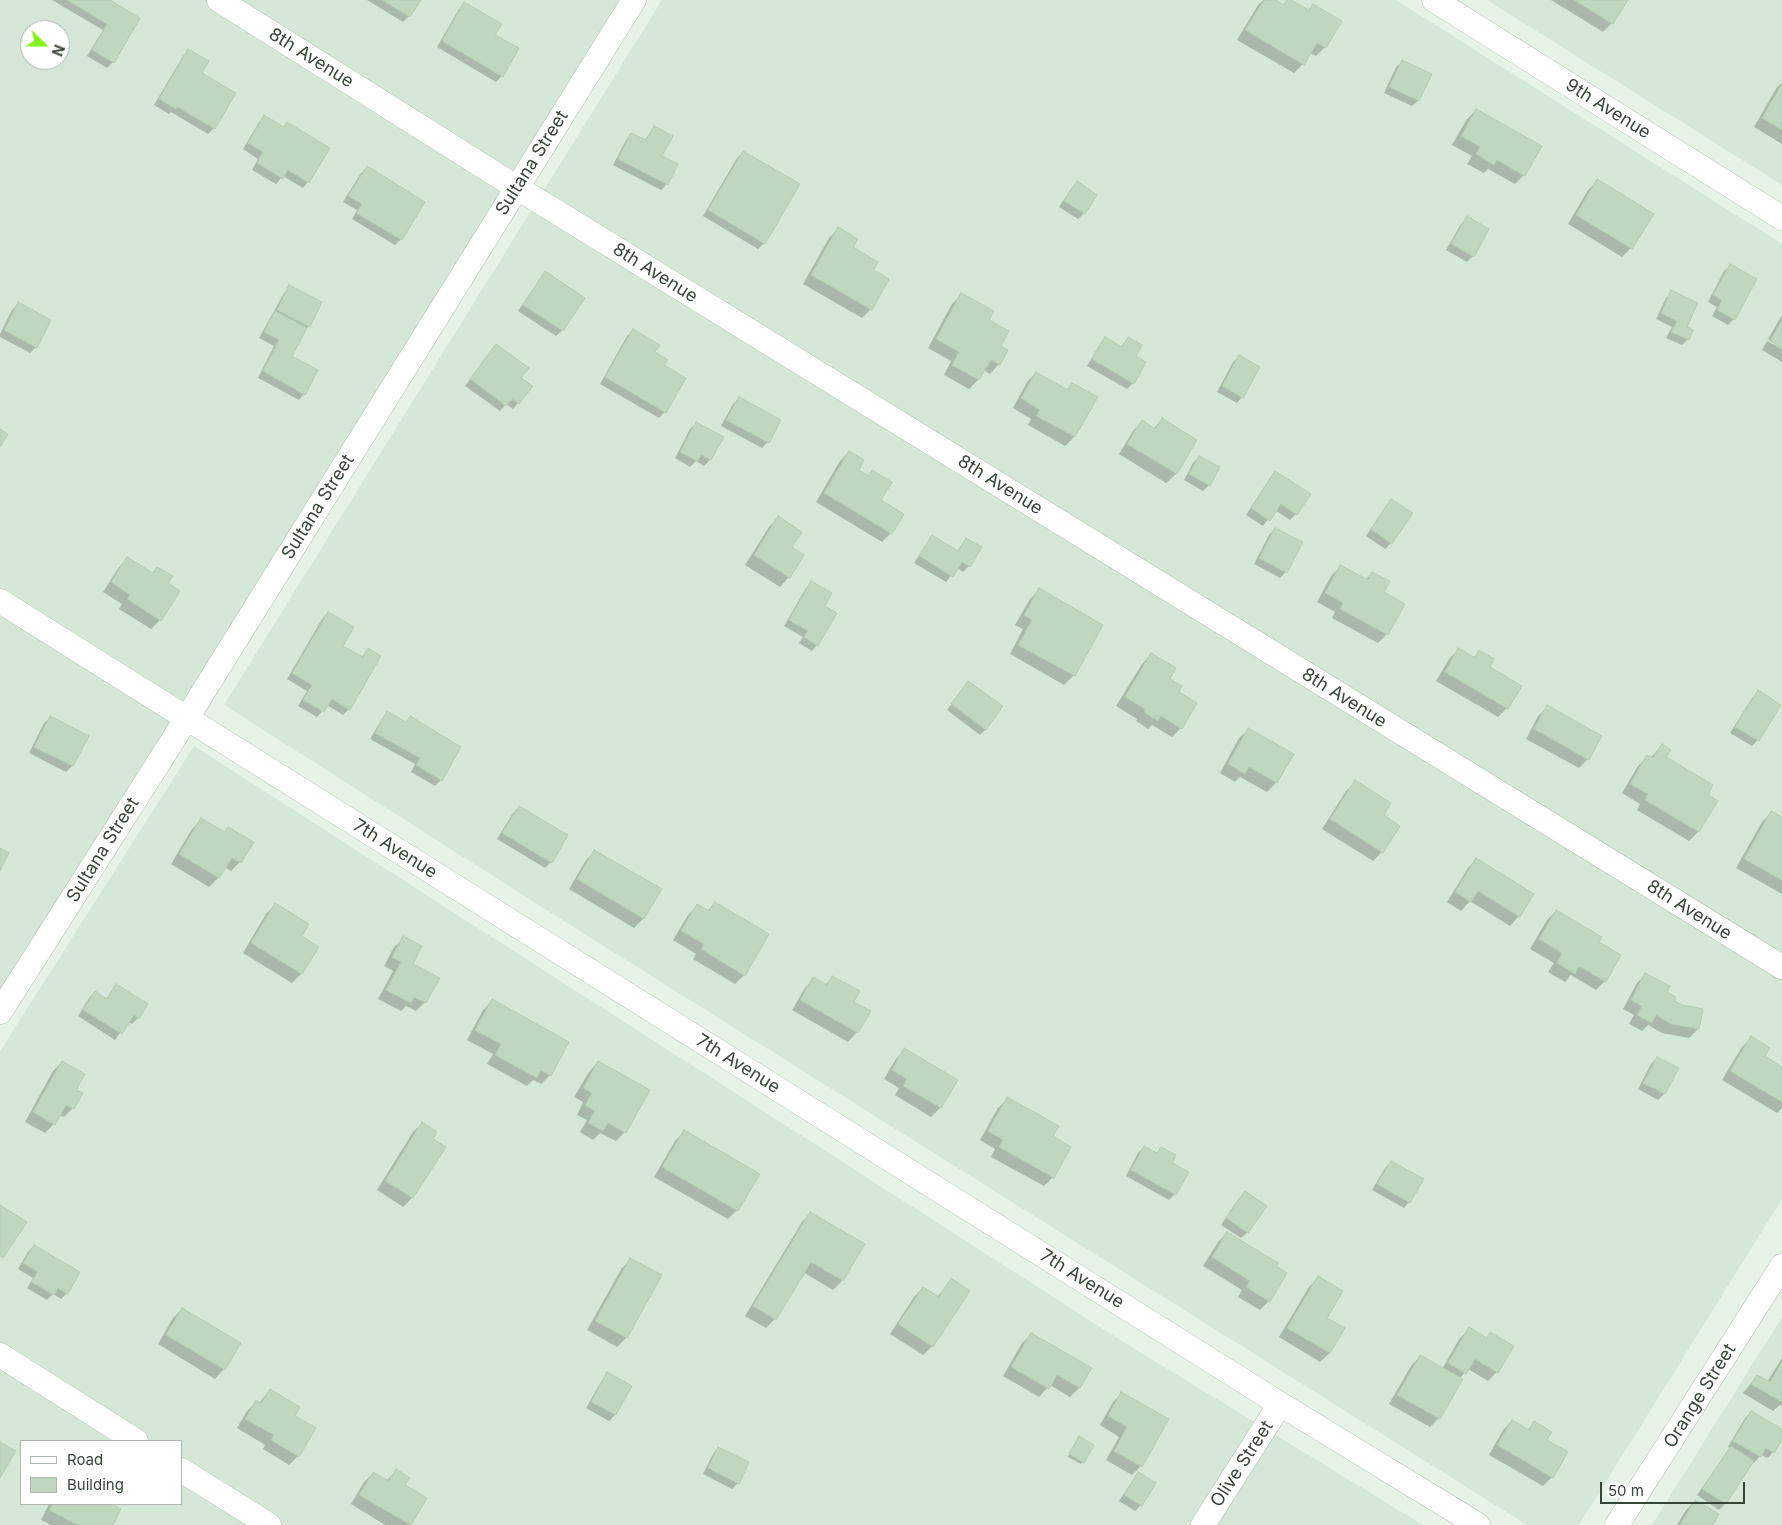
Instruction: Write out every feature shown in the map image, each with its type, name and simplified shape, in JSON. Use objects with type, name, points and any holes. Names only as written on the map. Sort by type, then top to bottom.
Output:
[{"type":"street","name":"8th Avenue","points":[[219,0],[516,187],[1782,967]]},
{"type":"street","name":"Sultana Street","points":[[0,1012],[186,718],[634,0]]},
{"type":"street","name":"9th Avenue","points":[[1434,0],[1782,218]]},
{"type":"street","name":"7th Avenue","points":[[0,601],[1280,1404],[1478,1525]]},
{"type":"street","name":"Orange Street","points":[[1617,1525],[1782,1266]]},
{"type":"street","points":[[0,1355],[134,1440]]},
{"type":"street","name":"Olive Street","points":[[1203,1525],[1280,1404]]},
{"type":"street","points":[[182,1471],[269,1525]]},
{"type":"shaded area","points":[[0,0],[632,0],[0,1000]]},
{"type":"shaded area","points":[[662,0],[1396,0],[1782,244],[1782,1199],[1579,1525],[1527,1525],[567,923],[224,705]]},
{"type":"shaded area","points":[[1487,0],[1782,0],[1782,185]]},
{"type":"shaded area","points":[[194,746],[1125,1343],[1423,1525],[0,1525],[0,1051]]},
{"type":"shaded area","points":[[1782,1317],[1782,1525],[1652,1525]]},
{"type":"building","points":[[67,0],[110,0],[140,18],[114,63],[92,50],[107,24]]},
{"type":"building","points":[[382,0],[421,0],[410,17]]},
{"type":"building","points":[[1264,0],[1276,0],[1284,5],[1287,0],[1291,0],[1309,10],[1313,4],[1342,21],[1326,48],[1317,43],[1304,65],[1245,30]]},
{"type":"building","points":[[1574,0],[1628,0],[1613,24]]},
{"type":"building","points":[[464,2],[502,24],[495,35],[519,48],[503,77],[442,41]]},
{"type":"building","points":[[188,49],[209,61],[202,73],[236,93],[215,129],[159,99]]},
{"type":"building","points":[[1402,60],[1432,74],[1419,101],[1389,87]]},
{"type":"building","points":[[1782,84],[1782,130],[1762,118]]},
{"type":"building","points":[[1476,109],[1542,146],[1525,176],[1497,160],[1494,165],[1476,154],[1480,147],[1461,136]]},
{"type":"building","points":[[264,115],[284,127],[287,122],[330,148],[309,183],[288,170],[283,179],[257,163],[263,152],[248,143]]},
{"type":"building","points":[[654,126],[673,136],[662,156],[678,164],[668,185],[618,159],[631,133],[646,140]]},
{"type":"building","points":[[743,151],[800,184],[765,244],[708,210]]},
{"type":"building","points":[[367,166],[425,202],[402,240],[356,213],[362,204],[348,196]]},
{"type":"building","points":[[1597,179],[1654,214],[1632,249],[1576,215]]},
{"type":"building","points":[[1077,181],[1097,195],[1085,214],[1064,201]]},
{"type":"building","points":[[1467,216],[1489,229],[1474,257],[1451,244]]},
{"type":"building","points":[[838,227],[858,239],[853,247],[878,262],[874,270],[889,279],[872,310],[811,275]]},
{"type":"building","points":[[1730,264],[1757,279],[1735,320],[1717,310],[1722,300],[1713,295]]},
{"type":"building","points":[[545,271],[585,298],[563,331],[523,305]]},
{"type":"building","points":[[289,285],[322,302],[310,327],[277,310]]},
{"type":"building","points":[[1671,290],[1698,303],[1687,327],[1693,330],[1689,340],[1671,332],[1677,321],[1661,313]]},
{"type":"building","points":[[961,293],[994,311],[989,320],[1009,331],[1001,346],[1008,350],[1000,365],[991,360],[979,380],[952,365],[959,352],[936,339]]},
{"type":"building","points":[[18,302],[51,320],[37,348],[4,330]]},
{"type":"building","points":[[275,311],[307,328],[292,356],[318,370],[305,395],[263,371],[279,340],[264,332]]},
{"type":"building","points":[[1782,320],[1782,348],[1770,341]]},
{"type":"building","points":[[633,329],[660,345],[655,352],[668,360],[664,365],[686,378],[666,413],[605,377]]},
{"type":"building","points":[[1105,337],[1122,347],[1128,337],[1142,345],[1136,356],[1146,362],[1134,384],[1092,359]]},
{"type":"building","points":[[496,344],[529,368],[521,378],[533,386],[519,404],[512,399],[506,406],[470,379]]},
{"type":"building","points":[[1239,355],[1260,367],[1243,398],[1222,386]]},
{"type":"building","points":[[1036,372],[1068,390],[1072,383],[1098,397],[1075,437],[1036,416],[1040,410],[1021,398]]},
{"type":"building","points":[[739,397],[781,420],[769,443],[726,420]]},
{"type":"building","points":[[1162,418],[1197,440],[1177,474],[1127,444],[1142,420],[1155,429]]},
{"type":"building","points":[[696,422],[724,437],[711,460],[701,455],[697,461],[680,452]]},
{"type":"building","points":[[0,429],[8,434],[0,447]]},
{"type":"building","points":[[849,451],[864,460],[859,470],[869,476],[872,470],[892,482],[881,500],[904,514],[892,534],[824,493]]},
{"type":"building","points":[[1199,456],[1220,467],[1210,486],[1189,474]]},
{"type":"building","points":[[1275,471],[1311,494],[1297,515],[1281,504],[1270,521],[1251,508]]},
{"type":"building","points":[[1391,499],[1413,513],[1392,544],[1371,529]]},
{"type":"building","points":[[778,516],[802,532],[792,547],[804,555],[790,578],[754,555]]},
{"type":"building","points":[[1275,528],[1303,542],[1287,573],[1259,558]]},
{"type":"building","points":[[932,535],[958,551],[966,538],[982,547],[970,567],[962,562],[953,577],[919,556]]},
{"type":"building","points":[[127,557],[153,573],[157,567],[173,576],[168,583],[180,591],[161,621],[127,599],[130,595],[111,582]]},
{"type":"building","points":[[1340,565],[1368,580],[1372,572],[1390,581],[1384,592],[1405,604],[1388,635],[1340,609],[1343,603],[1325,593]]},
{"type":"building","points":[[811,581],[832,593],[825,606],[837,613],[818,646],[804,637],[808,631],[789,620]]},
{"type":"building","points":[[1039,588],[1103,625],[1075,676],[1018,645],[1032,620],[1024,615]]},
{"type":"building","points":[[328,612],[354,627],[343,646],[363,657],[368,648],[381,656],[350,710],[332,699],[324,712],[303,700],[312,685],[292,673]]},
{"type":"building","points":[[1458,648],[1475,658],[1479,650],[1494,659],[1490,667],[1522,686],[1508,709],[1445,672]]},
{"type":"building","points":[[1151,653],[1176,668],[1170,679],[1182,686],[1179,692],[1197,703],[1182,729],[1161,716],[1158,721],[1144,712],[1145,709],[1125,697]]},
{"type":"building","points":[[968,681],[1003,706],[986,730],[951,704]]},
{"type":"building","points":[[1758,690],[1781,705],[1759,741],[1735,727]]},
{"type":"building","points":[[1547,705],[1602,736],[1589,760],[1534,729]]},
{"type":"building","points":[[387,711],[406,722],[410,716],[461,747],[442,781],[416,765],[420,758],[375,733]]},
{"type":"building","points":[[50,716],[89,736],[73,766],[34,747]]},
{"type":"building","points":[[1248,728],[1294,754],[1277,783],[1249,767],[1245,774],[1228,764]]},
{"type":"building","points":[[1662,744],[1671,750],[1666,757],[1713,785],[1708,795],[1718,801],[1699,832],[1645,800],[1648,794],[1630,784],[1647,755],[1653,758]]},
{"type":"building","points":[[1355,780],[1391,803],[1384,815],[1400,826],[1383,853],[1330,819]]},
{"type":"building","points":[[519,806],[568,835],[552,863],[502,833]]},
{"type":"building","points":[[1771,811],[1782,817],[1782,880],[1744,859]]},
{"type":"building","points":[[201,818],[225,832],[228,827],[254,842],[241,863],[232,858],[219,878],[179,854]]},
{"type":"building","points":[[0,848],[9,853],[0,871]]},
{"type":"building","points":[[594,850],[662,889],[644,919],[577,879]]},
{"type":"building","points":[[1476,858],[1534,894],[1520,917],[1478,891],[1471,902],[1455,892]]},
{"type":"building","points":[[715,902],[769,934],[745,976],[701,949],[704,944],[681,931],[697,904],[709,911]]},
{"type":"building","points":[[275,903],[309,924],[302,936],[319,947],[302,974],[251,943]]},
{"type":"building","points":[[1556,910],[1602,937],[1599,942],[1621,955],[1606,982],[1579,966],[1575,974],[1557,963],[1562,953],[1539,939]]},
{"type":"building","points":[[403,936],[422,946],[413,964],[440,978],[426,1003],[414,997],[411,1003],[386,990],[401,962],[392,957]]},
{"type":"building","points":[[1645,973],[1670,986],[1667,992],[1676,997],[1674,1001],[1703,1009],[1699,1029],[1671,1024],[1656,1015],[1652,1023],[1637,1015],[1642,1006],[1631,1000]]},
{"type":"building","points":[[832,976],[860,991],[854,1002],[871,1011],[858,1033],[800,1000],[813,977],[827,985]]},
{"type":"building","points":[[116,984],[148,1004],[139,1019],[134,1015],[122,1034],[83,1010],[95,991],[107,999]]},
{"type":"building","points":[[492,999],[569,1042],[551,1076],[541,1070],[537,1078],[495,1055],[501,1044],[475,1030]]},
{"type":"building","points":[[1751,1036],[1770,1048],[1765,1056],[1782,1067],[1782,1102],[1730,1071]]},
{"type":"building","points":[[904,1048],[958,1080],[941,1108],[903,1086],[907,1079],[892,1070]]},
{"type":"building","points":[[1657,1057],[1679,1068],[1665,1094],[1643,1083]]},
{"type":"building","points":[[62,1061],[85,1074],[76,1090],[83,1093],[74,1109],[66,1105],[55,1125],[33,1112]]},
{"type":"building","points":[[598,1061],[650,1090],[626,1133],[608,1123],[603,1131],[588,1123],[595,1111],[585,1105],[592,1093],[583,1088]]},
{"type":"building","points":[[1007,1097],[1059,1126],[1053,1136],[1071,1147],[1054,1178],[999,1147],[1003,1140],[988,1131]]},
{"type":"building","points":[[422,1122],[437,1132],[433,1139],[446,1147],[413,1198],[385,1181]]},
{"type":"building","points":[[684,1130],[760,1174],[738,1211],[662,1167]]},
{"type":"building","points":[[1144,1146],[1157,1153],[1161,1147],[1176,1155],[1172,1163],[1189,1172],[1176,1195],[1131,1170]]},
{"type":"building","points":[[1391,1161],[1424,1179],[1410,1203],[1377,1184]]},
{"type":"building","points":[[1245,1191],[1267,1206],[1248,1233],[1226,1218]]},
{"type":"building","points":[[0,1205],[27,1222],[3,1258],[0,1256]]},
{"type":"building","points":[[810,1212],[865,1244],[843,1281],[811,1262],[776,1320],[753,1306]]},
{"type":"building","points":[[1227,1232],[1278,1263],[1276,1266],[1287,1273],[1270,1302],[1246,1287],[1250,1281],[1212,1257]]},
{"type":"building","points":[[34,1245],[80,1272],[68,1294],[58,1288],[54,1295],[31,1282],[38,1272],[23,1263]]},
{"type":"building","points":[[630,1258],[662,1275],[627,1338],[595,1321]]},
{"type":"building","points":[[1318,1276],[1343,1291],[1327,1318],[1345,1328],[1330,1353],[1287,1328]]},
{"type":"building","points":[[951,1278],[970,1291],[933,1347],[898,1324],[923,1287],[939,1297]]},
{"type":"building","points":[[182,1308],[241,1343],[225,1370],[166,1335]]},
{"type":"building","points":[[1469,1327],[1487,1338],[1490,1332],[1514,1346],[1498,1373],[1475,1359],[1466,1374],[1448,1363]]},
{"type":"building","points":[[1031,1333],[1092,1368],[1080,1388],[1057,1375],[1049,1389],[1011,1367]]},
{"type":"building","points":[[1420,1355],[1463,1379],[1440,1419],[1397,1395]]},
{"type":"building","points":[[1782,1362],[1782,1402],[1751,1384],[1757,1375],[1770,1382]]},
{"type":"building","points":[[607,1372],[632,1386],[616,1415],[591,1402]]},
{"type":"building","points":[[270,1389],[300,1407],[295,1416],[316,1428],[299,1457],[271,1440],[274,1435],[245,1419],[256,1400],[261,1404]]},
{"type":"building","points":[[1121,1392],[1169,1419],[1142,1467],[1114,1451],[1127,1427],[1108,1416]]},
{"type":"building","points":[[1751,1411],[1782,1429],[1782,1440],[1774,1453],[1766,1448],[1761,1457],[1733,1441]]},
{"type":"building","points":[[1512,1420],[1529,1430],[1534,1421],[1552,1432],[1547,1440],[1568,1452],[1553,1478],[1497,1445]]},
{"type":"building","points":[[1079,1436],[1094,1445],[1084,1463],[1069,1454]]},
{"type":"building","points":[[0,1442],[16,1451],[0,1478]]},
{"type":"building","points":[[1731,1446],[1754,1461],[1726,1504],[1702,1489]]},
{"type":"building","points":[[718,1447],[749,1462],[739,1484],[708,1468]]},
{"type":"building","points":[[396,1469],[410,1478],[405,1485],[427,1498],[411,1525],[359,1495],[373,1472],[389,1481]]},
{"type":"building","points":[[1138,1472],[1156,1483],[1142,1506],[1124,1495]]},
{"type":"building","points":[[1695,1500],[1719,1514],[1713,1525],[1680,1525]]},
{"type":"building","points":[[52,1505],[113,1505],[121,1509],[113,1525],[78,1525],[49,1510]]}]
